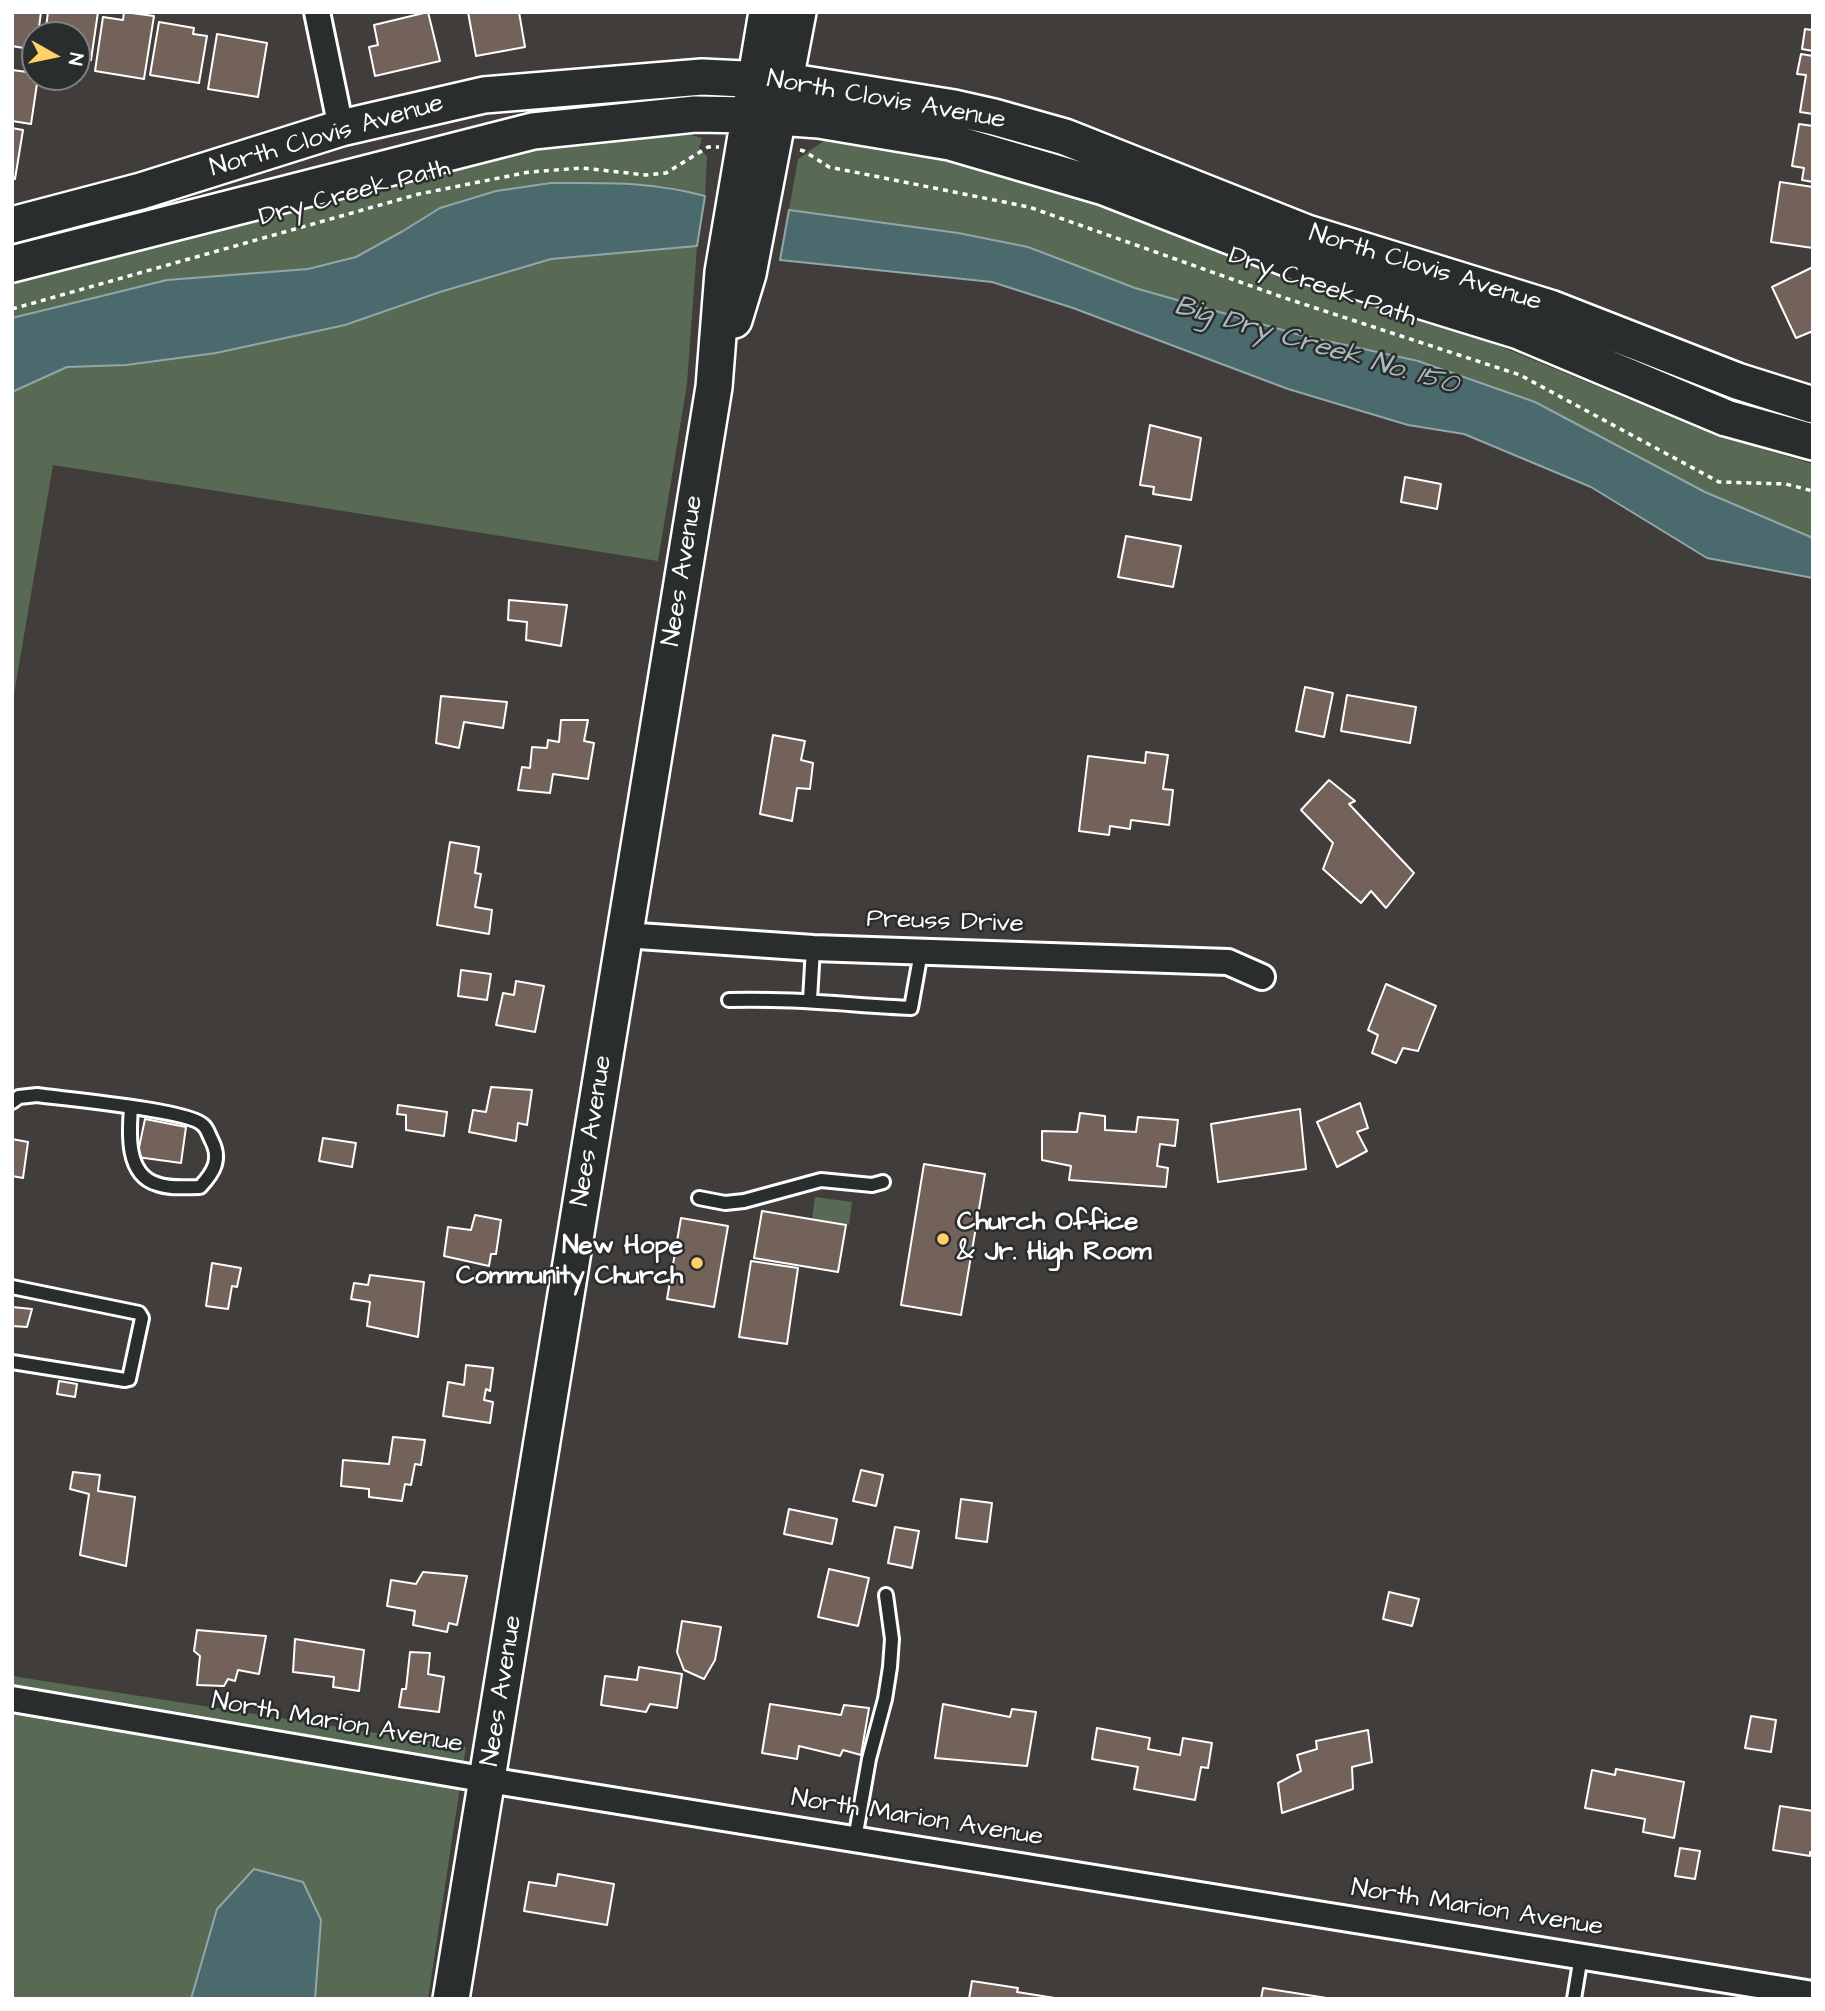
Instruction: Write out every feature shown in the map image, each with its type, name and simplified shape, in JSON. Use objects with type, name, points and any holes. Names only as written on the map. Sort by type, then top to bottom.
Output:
[{"type":"main road","name":"Nees Avenue","points":[[767,12],[771,80]]},
{"type":"main road","name":"Nees Avenue","points":[[451,1999],[714,387],[748,274],[764,116],[771,80],[798,12]]},
{"type":"main road","name":"North Clovis Avenue","points":[[12,225],[141,191],[341,128],[484,95],[702,77],[771,80],[954,108],[1065,137],[1307,233],[1550,308],[1737,382],[1813,405]]},
{"type":"main road","name":"North Clovis Avenue","points":[[12,264],[533,131],[695,114],[819,120],[950,142],[1104,187],[1302,264],[1519,331],[1726,418],[1813,442]]},
{"type":"street","points":[[317,12],[341,128]]},
{"type":"street","name":"Preuss Drive","points":[[624,935],[813,948],[1228,962],[1262,977]]},
{"type":"street","name":"North Marion Avenue","points":[[12,1699],[488,1780],[1813,1994]]},
{"type":"lane","points":[[810,1000],[813,948]]},
{"type":"lane","points":[[729,1000],[810,1000],[911,1008],[921,952]]},
{"type":"lane","points":[[12,1102],[19,1097],[37,1095],[179,1114],[203,1124],[215,1146],[218,1159],[213,1173],[200,1187],[159,1185],[147,1181],[131,1152],[131,1108]]},
{"type":"lane","points":[[699,1198],[725,1203],[744,1201],[821,1180],[872,1185],[883,1182]]},
{"type":"lane","points":[[12,1287],[139,1313],[142,1318],[129,1378],[125,1380],[12,1362]]},
{"type":"lane","points":[[855,1839],[869,1759],[890,1667],[892,1639],[886,1595]]},
{"type":"lane","points":[[1574,1999],[1581,1956]]},
{"type":"path","name":"Dry Creek Path","points":[[12,309],[419,194],[529,172],[582,168],[646,174],[666,173],[708,147]]},
{"type":"path","name":"Dry Creek Path","points":[[804,151],[829,167],[1029,207],[1285,298],[1520,374],[1719,482],[1786,484],[1813,491]]},
{"type":"green space","points":[[691,135],[702,138],[699,148],[707,156],[705,196],[672,187],[620,183],[551,183],[440,208],[356,257],[308,269],[167,280],[12,318],[12,282],[351,192],[534,148],[627,138]]},
{"type":"green space","points":[[825,140],[937,157],[1055,188],[1300,285],[1468,333],[1715,435],[1813,464],[1813,538],[1705,492],[1418,361],[1300,335],[1135,288],[1028,247],[958,233],[789,210],[798,159]]},
{"type":"green space","points":[[697,246],[687,384],[658,561],[53,465],[12,706],[12,392],[67,367],[126,365],[345,325],[440,292],[551,259]]},
{"type":"green space","points":[[815,1197],[852,1202],[849,1225],[812,1220]]},
{"type":"green space","points":[[12,1676],[466,1747],[428,1999],[12,1999]]},
{"type":"water","points":[[551,183],[647,185],[705,196],[697,246],[551,259],[440,292],[345,325],[216,353],[126,365],[67,367],[12,392],[12,318],[167,280],[308,269],[356,257],[440,208],[496,191]]},
{"type":"water","name":"Big Dry Creek No. 150","points":[[789,210],[958,233],[1028,247],[1135,288],[1300,335],[1418,361],[1535,402],[1705,492],[1813,538],[1813,578],[1707,558],[1591,487],[1464,434],[1408,425],[1288,389],[1073,308],[992,282],[780,260]]},
{"type":"water","points":[[254,1869],[303,1882],[321,1920],[315,1999],[191,1999],[217,1909]]},
{"type":"building","points":[[12,12],[41,12],[40,21],[21,21],[21,48],[12,46]]},
{"type":"building","points":[[48,12],[98,12],[91,60],[91,21],[47,21]]},
{"type":"building","points":[[124,12],[154,16],[144,79],[95,71],[103,17],[123,20]]},
{"type":"building","points":[[428,12],[440,61],[375,76],[369,47],[378,45],[374,25]]},
{"type":"building","points":[[468,12],[519,12],[525,47],[476,56]]},
{"type":"building","points":[[159,22],[194,28],[193,34],[207,36],[199,83],[150,75]]},
{"type":"building","points":[[1813,28],[1813,51],[1802,49],[1805,29]]},
{"type":"building","points":[[217,34],[267,43],[258,97],[208,89]]},
{"type":"building","points":[[1801,54],[1813,56],[1813,114],[1800,112],[1806,75],[1797,74]]},
{"type":"building","points":[[12,70],[21,71],[21,91],[36,91],[31,124],[12,121]]},
{"type":"building","points":[[1799,124],[1813,126],[1813,182],[1802,180],[1804,168],[1792,166]]},
{"type":"building","points":[[12,128],[23,130],[15,179],[12,178]]},
{"type":"building","points":[[1780,182],[1813,187],[1813,248],[1771,242]]},
{"type":"building","points":[[1813,267],[1813,331],[1796,338],[1772,287]]},
{"type":"building","points":[[1150,425],[1201,438],[1191,500],[1153,494],[1154,487],[1140,485]]},
{"type":"building","points":[[1405,477],[1441,484],[1437,509],[1401,502]]},
{"type":"building","points":[[1126,536],[1181,546],[1173,587],[1118,577]]},
{"type":"building","points":[[509,600],[567,605],[561,646],[526,640],[527,622],[508,620]]},
{"type":"building","points":[[1305,687],[1333,693],[1324,737],[1296,731]]},
{"type":"building","points":[[1347,695],[1416,707],[1410,743],[1341,731]]},
{"type":"building","points":[[441,696],[507,702],[503,728],[464,722],[459,748],[436,743]]},
{"type":"building","points":[[561,720],[588,720],[584,741],[594,743],[588,779],[553,774],[550,793],[518,790],[522,767],[530,768],[532,747],[547,748],[548,740],[559,742]]},
{"type":"building","points":[[773,735],[805,741],[801,760],[813,763],[810,789],[797,788],[792,821],[760,814]]},
{"type":"building","points":[[1146,752],[1168,755],[1163,789],[1173,790],[1169,825],[1131,820],[1130,829],[1110,826],[1109,835],[1079,831],[1088,756],[1145,763]]},
{"type":"building","points":[[1329,780],[1355,801],[1349,804],[1414,873],[1386,908],[1371,891],[1361,903],[1323,869],[1333,843],[1301,810]]},
{"type":"building","points":[[450,842],[479,847],[475,873],[481,874],[475,907],[492,910],[489,934],[437,925]]},
{"type":"building","points":[[461,970],[491,974],[487,1000],[458,996]]},
{"type":"building","points":[[516,981],[544,986],[535,1032],[496,1025],[503,993],[514,995]]},
{"type":"building","points":[[1386,984],[1436,1006],[1418,1051],[1403,1048],[1396,1063],[1372,1053],[1378,1035],[1368,1030]]},
{"type":"building","points":[[491,1087],[532,1090],[527,1125],[518,1123],[516,1141],[469,1132],[473,1110],[486,1112]]},
{"type":"building","points":[[1360,1103],[1368,1128],[1357,1132],[1367,1151],[1337,1167],[1317,1122]]},
{"type":"building","points":[[398,1105],[447,1112],[444,1136],[406,1130],[406,1115],[397,1114]]},
{"type":"building","points":[[1300,1109],[1306,1169],[1218,1182],[1211,1124]]},
{"type":"building","points":[[1080,1113],[1105,1116],[1105,1130],[1136,1132],[1138,1117],[1178,1120],[1175,1146],[1160,1144],[1157,1166],[1168,1168],[1166,1187],[1069,1180],[1071,1166],[1042,1160],[1042,1131],[1077,1132]]},
{"type":"building","points":[[145,1119],[186,1127],[181,1163],[137,1157]]},
{"type":"building","points":[[323,1138],[356,1143],[352,1167],[319,1161]]},
{"type":"building","points":[[12,1139],[28,1142],[23,1178],[12,1176]]},
{"type":"building","name":"Church Office & Jr. High Room","points":[[924,1164],[985,1174],[961,1315],[901,1305]]},
{"type":"building","points":[[762,1211],[846,1225],[838,1272],[754,1258]]},
{"type":"building","points":[[475,1215],[501,1220],[496,1254],[491,1254],[489,1266],[444,1256],[448,1227],[471,1230]]},
{"type":"building","name":"New Hope Community Church","points":[[681,1218],[728,1226],[714,1307],[667,1299]]},
{"type":"building","points":[[751,1261],[798,1268],[787,1344],[739,1337]]},
{"type":"building","points":[[212,1263],[241,1268],[237,1287],[232,1286],[228,1309],[206,1306]]},
{"type":"building","points":[[370,1275],[424,1282],[418,1337],[367,1326],[370,1302],[351,1299],[354,1283],[368,1285]]},
{"type":"building","points":[[12,1307],[32,1309],[27,1327],[12,1326]]},
{"type":"building","points":[[466,1365],[493,1368],[490,1391],[486,1389],[484,1400],[493,1402],[490,1423],[443,1416],[448,1382],[464,1385]]},
{"type":"building","points":[[59,1381],[77,1384],[75,1397],[57,1394]]},
{"type":"building","points":[[393,1437],[425,1440],[421,1465],[415,1464],[411,1485],[405,1484],[402,1501],[369,1497],[369,1489],[341,1486],[343,1460],[389,1464]]},
{"type":"building","points":[[861,1470],[883,1475],[876,1506],[853,1501]]},
{"type":"building","points":[[73,1472],[100,1475],[98,1491],[135,1497],[126,1566],[80,1555],[89,1494],[70,1489]]},
{"type":"building","points":[[961,1499],[992,1503],[987,1542],[956,1538]]},
{"type":"building","points":[[789,1509],[837,1519],[832,1544],[784,1534]]},
{"type":"building","points":[[895,1527],[919,1531],[912,1568],[888,1563]]},
{"type":"building","points":[[829,1569],[869,1578],[858,1626],[818,1617]]},
{"type":"building","points":[[423,1572],[467,1576],[457,1625],[449,1623],[447,1632],[413,1625],[415,1611],[387,1606],[391,1580],[416,1584]]},
{"type":"building","points":[[1389,1592],[1419,1599],[1412,1626],[1383,1619]]},
{"type":"building","points":[[682,1621],[721,1627],[715,1660],[704,1679],[684,1670],[677,1652]]},
{"type":"building","points":[[197,1630],[266,1636],[259,1674],[238,1670],[235,1681],[228,1679],[224,1686],[197,1685],[200,1656],[194,1651]]},
{"type":"building","points":[[295,1639],[364,1650],[359,1691],[333,1687],[334,1677],[293,1672]]},
{"type":"building","points":[[410,1652],[430,1653],[428,1674],[444,1677],[439,1712],[399,1707],[402,1689],[406,1689]]},
{"type":"building","points":[[639,1667],[682,1674],[677,1708],[650,1704],[646,1712],[601,1705],[605,1676],[637,1680]]},
{"type":"building","points":[[770,1704],[841,1715],[844,1705],[869,1708],[861,1755],[843,1750],[840,1756],[799,1746],[797,1759],[762,1753]]},
{"type":"building","points":[[943,1704],[1010,1717],[1012,1709],[1036,1712],[1027,1766],[935,1758]]},
{"type":"building","points":[[1751,1716],[1776,1720],[1771,1752],[1745,1748]]},
{"type":"building","points":[[1097,1728],[1150,1738],[1148,1749],[1180,1755],[1183,1738],[1212,1743],[1208,1768],[1201,1767],[1195,1800],[1134,1789],[1138,1767],[1092,1759]]},
{"type":"building","points":[[1368,1730],[1372,1762],[1352,1767],[1353,1789],[1282,1813],[1278,1783],[1301,1771],[1297,1755],[1317,1749],[1316,1741]]},
{"type":"building","points":[[1616,1769],[1684,1782],[1674,1838],[1643,1832],[1645,1819],[1585,1808],[1592,1770],[1615,1775]]},
{"type":"building","points":[[1780,1806],[1813,1811],[1813,1852],[1810,1852],[1810,1856],[1773,1850]]},
{"type":"building","points":[[1680,1848],[1700,1851],[1695,1879],[1675,1876]]},
{"type":"building","points":[[558,1874],[614,1884],[607,1925],[524,1911],[529,1882],[556,1886]]},
{"type":"building","points":[[972,1981],[1018,1988],[1017,1992],[1061,1999],[969,1999]]},
{"type":"building","points":[[1263,1988],[1333,1999],[1261,1999]]},
{"type":"place","name":"Church Office & Jr. High Room","points":[[943,1239]]},
{"type":"place","name":"New Hope Community Church","points":[[697,1263]]}]
